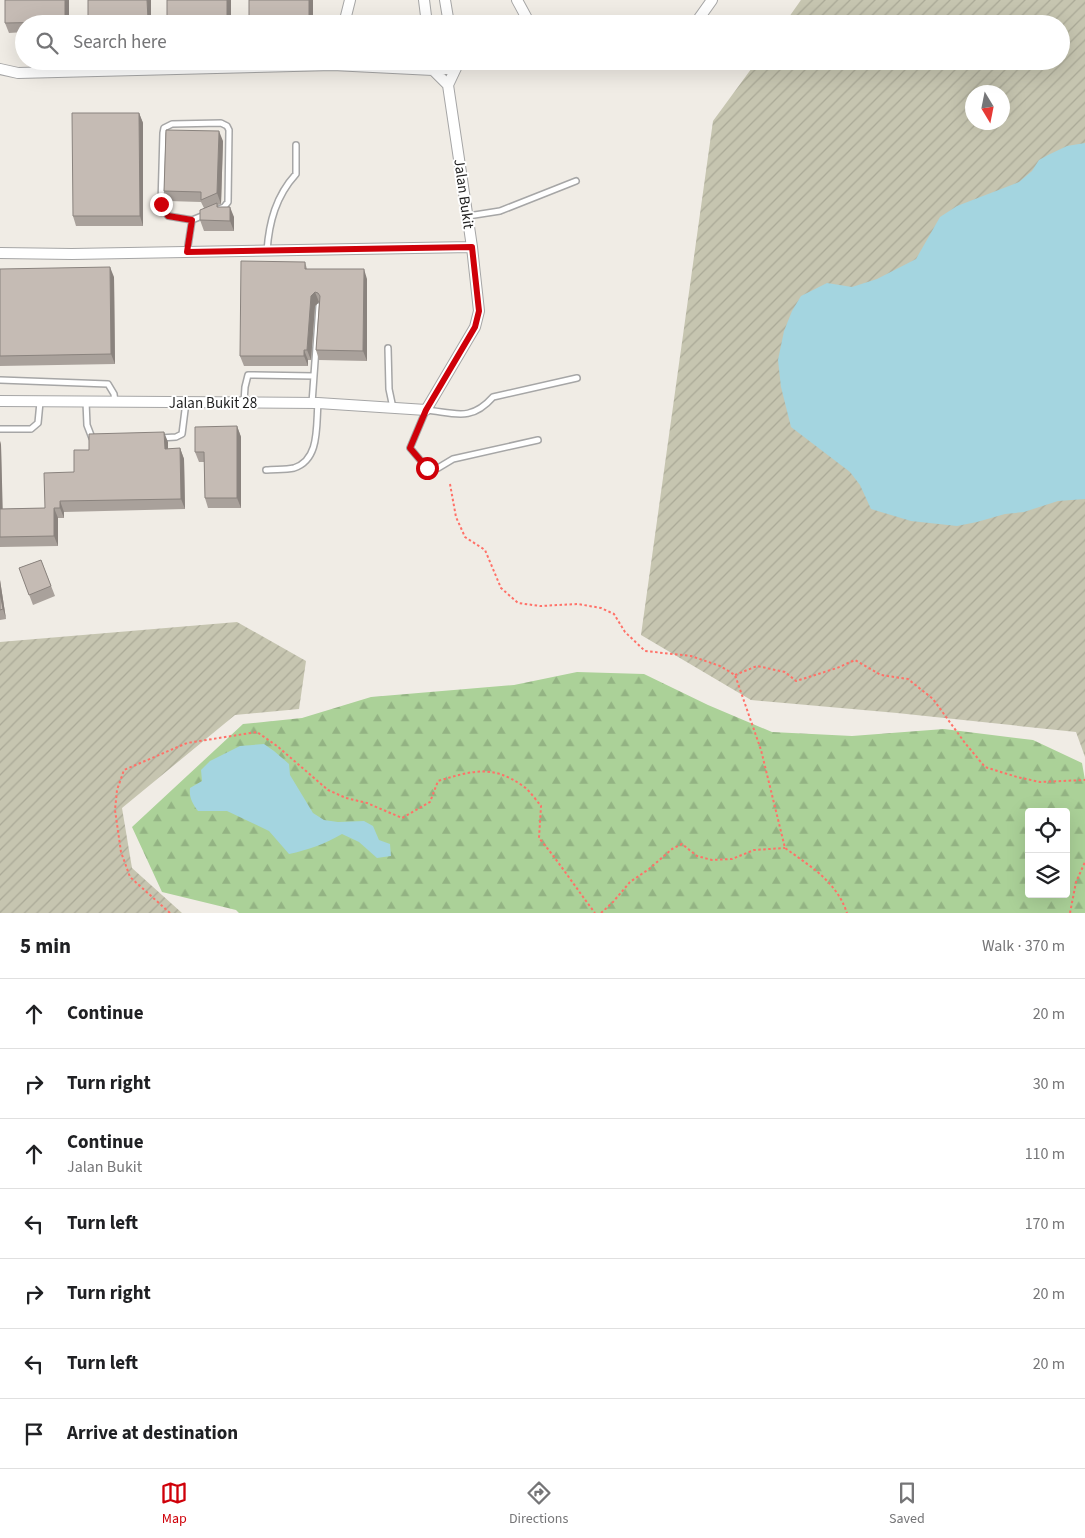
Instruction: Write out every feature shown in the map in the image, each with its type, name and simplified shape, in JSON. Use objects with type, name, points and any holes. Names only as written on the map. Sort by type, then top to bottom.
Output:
[{"type":"street","points":[[346,15],[350,0]]},
{"type":"street","points":[[424,0],[426,15]]},
{"type":"street","points":[[446,0],[448,15]]},
{"type":"street","points":[[517,0],[525,15]]},
{"type":"street","points":[[701,15],[712,0]]},
{"type":"street","points":[[0,69],[18,73]]},
{"type":"street","points":[[0,74],[112,70]]},
{"type":"street","points":[[436,70],[448,85],[454,70]]},
{"type":"street","name":"Jalan Bukit","points":[[426,410],[475,327],[479,311],[472,247],[448,85]]},
{"type":"street","points":[[0,253],[472,247]]},
{"type":"street","name":"Jalan Bukit 28","points":[[0,401],[315,403],[426,410]]},
{"type":"lane","points":[[221,123],[227,126],[229,130],[228,202],[224,207],[192,220],[168,216],[161,204],[162,132],[164,128],[172,124],[221,123]]},
{"type":"lane","points":[[267,251],[268,234],[276,203],[286,185],[296,174],[296,145]]},
{"type":"lane","points":[[467,216],[500,211],[576,182]]},
{"type":"lane","points":[[187,252],[192,220]]},
{"type":"lane","points":[[266,470],[294,468],[310,458],[315,444],[314,376],[319,306]]},
{"type":"lane","points":[[388,348],[389,390],[393,408]]},
{"type":"lane","points":[[244,403],[248,375],[314,376]]},
{"type":"lane","points":[[538,440],[453,459],[438,468],[427,468],[410,448],[426,410],[460,414],[476,412],[493,397],[577,378]]},
{"type":"lane","points":[[0,380],[108,384],[114,394],[115,402]]},
{"type":"lane","points":[[0,429],[31,429],[38,423],[40,402]]},
{"type":"lane","points":[[86,402],[87,425],[91,438],[100,440]]},
{"type":"lane","points":[[157,438],[176,437],[182,434],[186,402]]},
{"type":"path","points":[[450,484],[456,517],[465,537],[484,550],[501,588],[518,603],[540,606],[578,604],[601,608],[614,614],[625,632],[644,651],[691,656],[720,666],[735,675],[761,750],[785,848]]},
{"type":"path","points":[[735,675],[757,666],[785,672],[796,681],[837,668],[855,660],[880,675],[908,679],[933,699],[985,767],[1040,782],[1085,780]]},
{"type":"path","points":[[170,913],[130,877],[121,852],[115,810],[117,790],[124,770],[187,743],[256,732],[277,746],[328,790],[346,798],[367,803],[402,818],[430,802],[438,781],[471,771],[497,772],[524,786],[541,806],[539,838],[556,858],[595,913]]},
{"type":"path","points":[[601,913],[630,882],[672,849],[682,844],[697,856],[712,860],[732,859],[754,850],[785,848],[822,874],[842,899],[847,913]]},
{"type":"path","points":[[1070,913],[1076,882],[1085,862]]},
{"type":"shaded area","points":[[801,0],[1085,0],[1085,757],[1076,732],[751,700],[641,635],[713,121],[750,70],[1070,70],[1070,15],[790,15]]},
{"type":"shaded area","points":[[237,622],[306,661],[299,709],[235,715],[122,808],[132,868],[182,913],[0,913],[0,642]]},
{"type":"green space","points":[[577,672],[644,674],[708,705],[772,732],[852,736],[944,729],[1033,740],[1082,763],[1085,780],[1085,913],[239,913],[236,910],[162,892],[132,827],[243,724],[302,718],[371,697],[514,685]]},
{"type":"water","points":[[1085,143],[1085,499],[1058,501],[1024,512],[1005,514],[957,526],[911,521],[871,509],[860,485],[850,472],[791,427],[781,387],[778,360],[784,331],[792,311],[801,296],[827,283],[852,287],[877,279],[916,259],[940,217],[957,206],[1019,182],[1032,171],[1039,160],[1048,155],[1067,146]]},
{"type":"water","points":[[264,744],[289,764],[290,775],[313,813],[324,820],[338,822],[364,821],[373,826],[379,840],[390,844],[391,856],[377,858],[359,842],[342,834],[303,851],[289,854],[269,831],[227,811],[198,811],[191,800],[190,788],[202,781],[201,770],[210,761],[240,746]]},
{"type":"building","points":[[5,0],[65,0],[65,15],[15,15],[15,23],[5,23]]},
{"type":"building","points":[[88,0],[147,0],[148,15],[88,15]]},
{"type":"building","points":[[167,0],[227,0],[227,15],[167,15]]},
{"type":"building","points":[[249,0],[309,0],[309,15],[249,15]]},
{"type":"building","points":[[72,113],[139,113],[140,216],[73,216]]},
{"type":"building","points":[[166,130],[219,131],[217,193],[201,200],[201,192],[164,191]]},
{"type":"building","points":[[217,203],[217,207],[230,207],[230,221],[200,220],[200,210]]},
{"type":"building","points":[[241,261],[305,262],[305,269],[364,269],[363,351],[316,350],[320,296],[315,292],[311,296],[307,350],[304,350],[304,356],[240,356]]},
{"type":"building","points":[[110,267],[111,354],[0,356],[0,269]]},
{"type":"building","points":[[237,426],[237,498],[205,498],[204,452],[195,452],[195,427]]},
{"type":"building","points":[[164,432],[165,449],[180,448],[181,499],[60,501],[60,508],[54,508],[54,536],[0,537],[0,509],[45,508],[44,473],[74,472],[74,450],[89,450],[89,434]]},
{"type":"building","points":[[41,560],[51,586],[29,595],[19,568]]},
{"type":"building","points":[[0,593],[3,609],[0,610]]},
{"type":"route","points":[[161,204],[168,216],[192,220],[187,252],[472,247],[479,311],[475,327],[426,410],[410,448],[427,468]]}]
